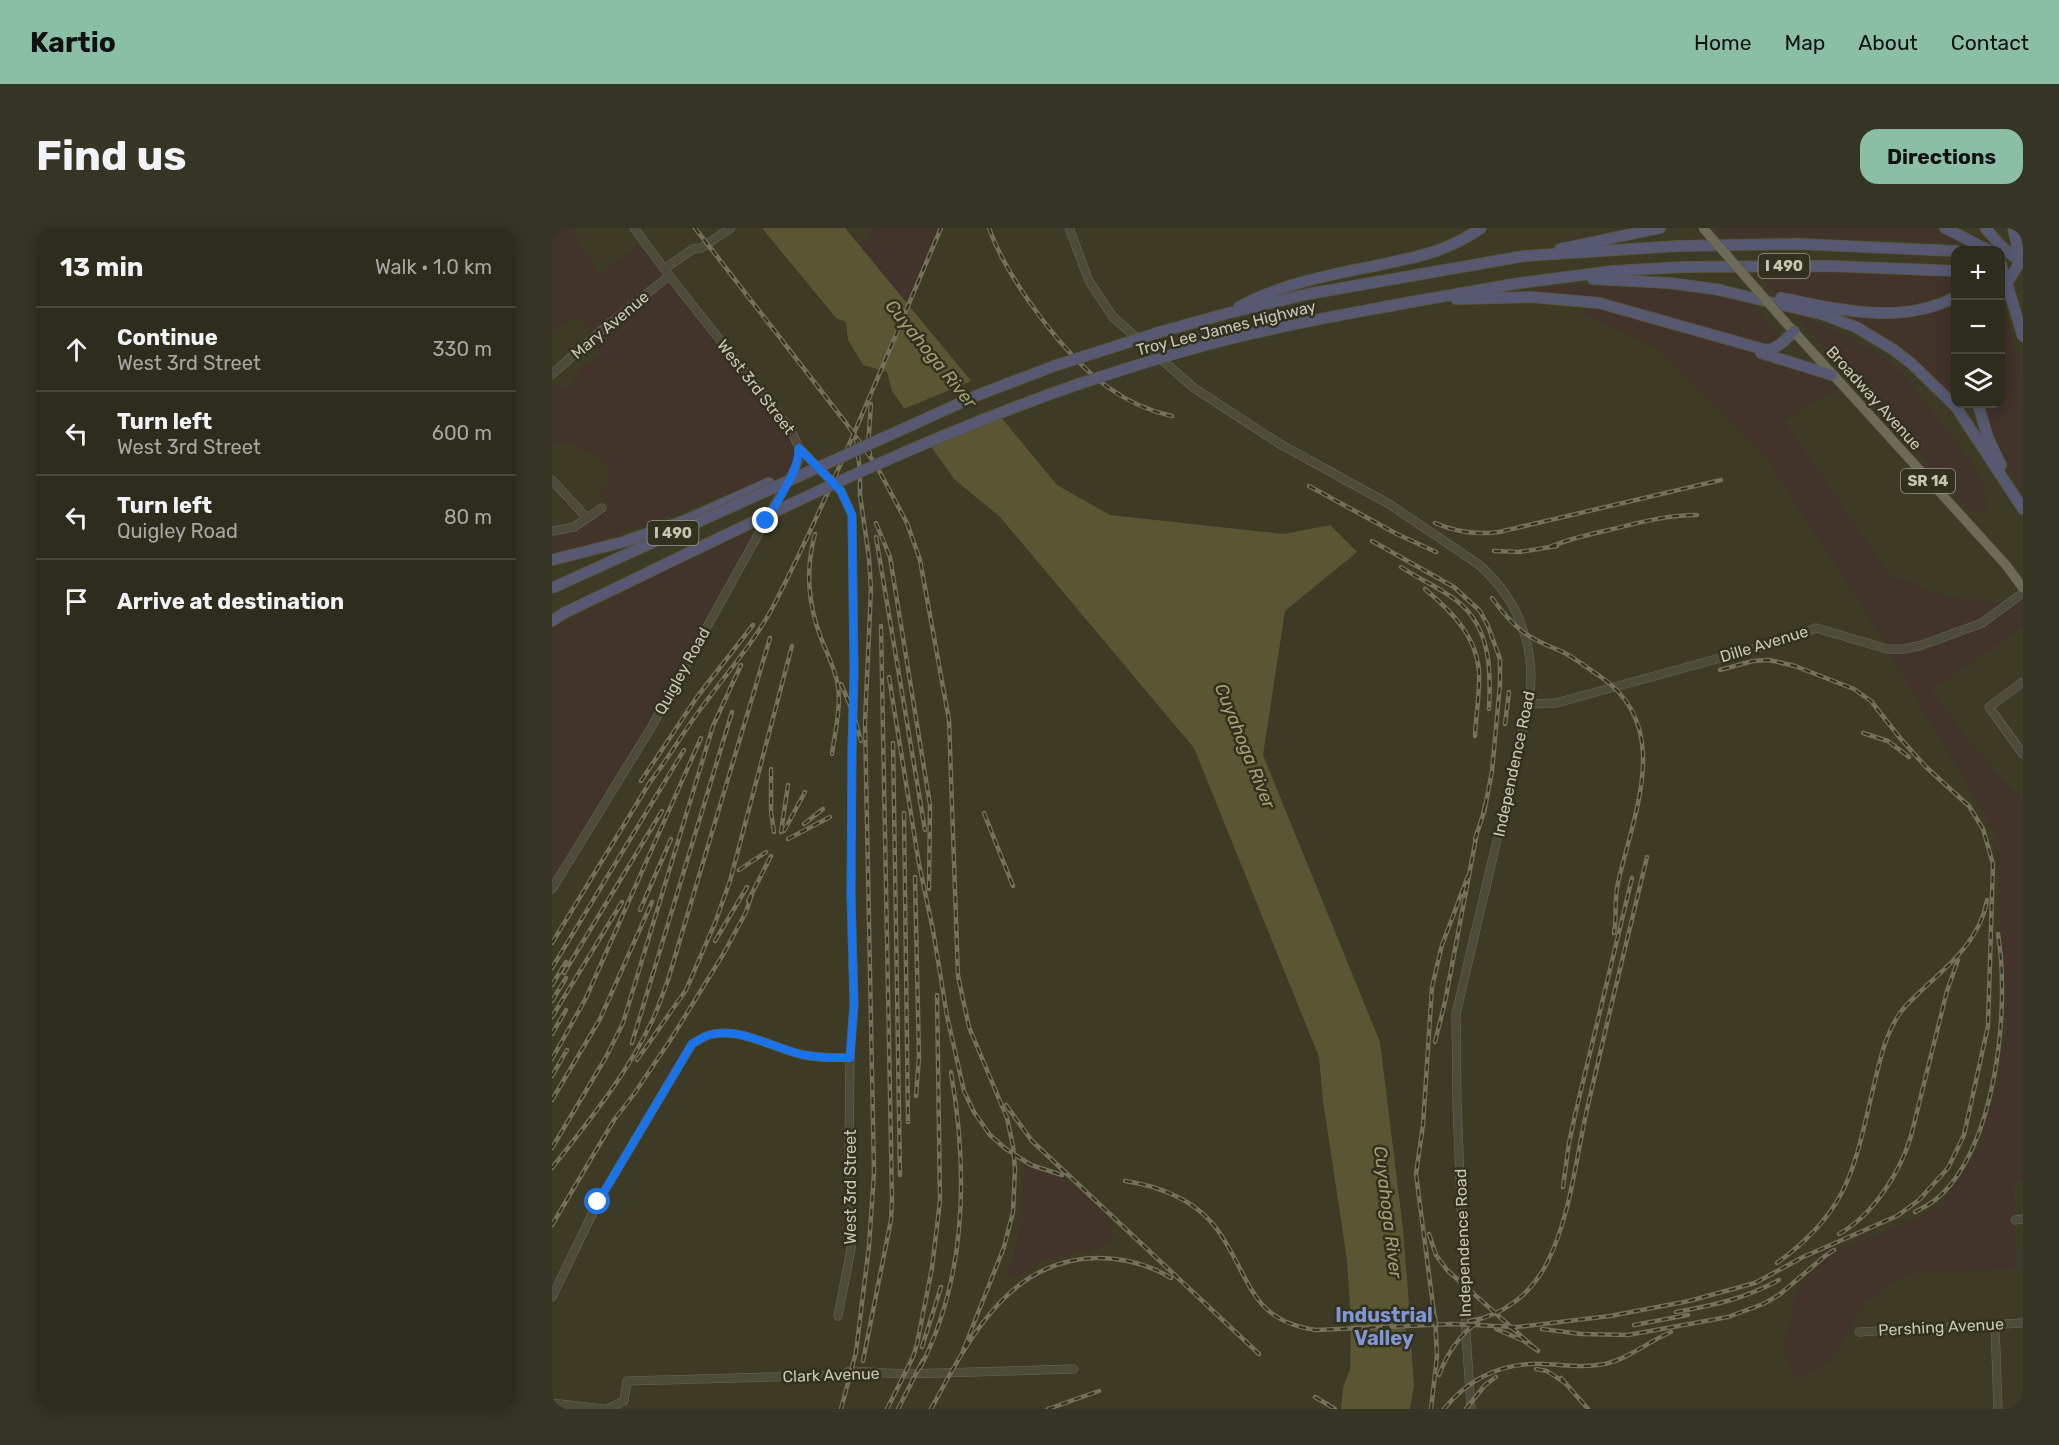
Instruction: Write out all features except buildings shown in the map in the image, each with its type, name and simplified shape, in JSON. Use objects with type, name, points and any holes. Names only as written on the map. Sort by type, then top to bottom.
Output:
[{"type":"highway","points":[[1225,314],[1264,293],[1318,277],[1416,258],[1452,245],[1481,228]]},
{"type":"highway","points":[[1524,256],[1660,228]]},
{"type":"highway","points":[[1945,228],[1980,246]]},
{"type":"highway","points":[[1985,228],[2001,246],[2023,263],[2017,267],[2005,287]]},
{"type":"highway","points":[[1992,228],[1997,246]]},
{"type":"highway","points":[[2013,228],[2023,269]]},
{"type":"highway","points":[[2005,263],[2015,254],[2023,241]]},
{"type":"highway","name":"Troy Lee James Highway","points":[[552,588],[978,395],[1122,343],[1225,314],[1308,294],[1524,256],[1678,246],[1798,244],[1951,251]]},
{"type":"highway","points":[[2005,252],[2023,254]]},
{"type":"highway","points":[[2005,263],[2023,276]]},
{"type":"highway","name":"I 490","points":[[1617,276],[1683,267],[1772,266],[1951,271]]},
{"type":"highway","points":[[2005,274],[2023,276]]},
{"type":"highway","points":[[2005,274],[2023,337]]},
{"type":"highway","points":[[1617,276],[1874,314],[1910,312],[1939,305],[1951,299]]},
{"type":"highway","name":"Troy Lee James Highway","points":[[552,619],[912,450],[975,422],[1053,393],[1238,337],[1411,302],[1520,283],[1578,277],[1617,276]]},
{"type":"highway","points":[[1715,289],[1821,314],[1856,327],[1894,350],[1956,407],[2021,506]]},
{"type":"highway","points":[[1411,302],[1531,297],[1576,299],[1621,309],[1730,341],[1832,375]]},
{"type":"highway","points":[[1730,341],[1772,350],[1782,344],[1790,327]]},
{"type":"highway","points":[[1979,408],[1988,438],[2021,506]]},
{"type":"highway","points":[[552,560],[656,531],[769,483],[794,480]]},
{"type":"main road","name":"Broadway Avenue","points":[[1703,228],[1832,375],[2006,565],[2023,590]]},
{"type":"street","name":"West 3rd Street","points":[[634,228],[791,430],[799,448],[841,491],[852,515],[854,673],[851,896],[854,1004],[850,1058],[851,1249],[838,1316]]},
{"type":"street","name":"Mary Avenue","points":[[552,374],[693,249],[701,249],[731,228]]},
{"type":"street","name":"Independence Road","points":[[1069,228],[1089,281],[1113,317],[1194,388],[1280,444],[1389,504],[1490,574],[1506,594],[1526,639],[1531,666],[1529,704],[1456,1014],[1457,1103],[1471,1409]]},
{"type":"street","name":"Quigley Road","points":[[552,889],[652,726],[751,550],[795,468],[799,459],[799,448]]},
{"type":"street","points":[[552,480],[587,518]]},
{"type":"street","points":[[552,531],[574,526],[602,508]]},
{"type":"street","name":"Dille Avenue","points":[[1529,704],[1549,704],[1566,700],[1793,638],[1816,628],[1887,649],[1904,649],[1922,645],[1982,623],[2023,590]]},
{"type":"street","points":[[2023,682],[1989,707],[2023,754]]},
{"type":"street","points":[[552,1297],[598,1202],[692,1044],[709,1035],[726,1034],[745,1036],[802,1054],[828,1059],[850,1058]]},
{"type":"street","name":"Pershing Avenue","points":[[1859,1332],[2023,1323]]},
{"type":"street","points":[[1995,1325],[1998,1409]]},
{"type":"street","name":"Clark Avenue","points":[[552,1402],[605,1409],[624,1401],[627,1381],[843,1376],[852,1371],[904,1374],[1074,1369]]},
{"type":"shaded area","points":[[552,228],[568,228],[600,274],[644,242],[791,430],[799,448],[788,481],[783,478],[726,494],[552,559],[552,531],[560,530],[609,505],[600,492],[611,480],[607,475],[612,470],[593,450],[587,455],[572,443],[552,442],[552,384],[569,390],[582,367],[603,353],[578,315],[552,332]]},
{"type":"shaded area","points":[[876,228],[940,228],[910,302],[899,294],[860,246]]},
{"type":"shaded area","points":[[1718,228],[1933,228],[1964,243],[1790,236],[1726,237]]},
{"type":"shaded area","points":[[1754,267],[1951,274],[1951,292],[1921,303],[1898,307],[1860,307],[1775,292]]},
{"type":"shaded area","points":[[1589,285],[1665,288],[1750,302],[1780,336],[1779,341],[1770,347],[1609,300],[1533,291],[1534,288]]},
{"type":"shaded area","points":[[1584,301],[1832,375],[1842,386],[1784,421],[1890,576],[1947,597],[2008,604],[2023,593],[2023,626],[1931,690],[1971,744],[2023,803],[2023,1179],[2013,1180],[2017,1268],[1909,1273],[1866,1301],[1831,1360],[1794,1379],[1783,1349],[1799,1285],[1822,1261],[1850,1246],[1912,1221],[1942,1204],[1979,1147],[1998,1083],[2007,1026],[1996,834],[1859,601],[1762,452],[1658,349],[1584,313]]},
{"type":"shaded area","points":[[1951,305],[1951,397],[1903,353],[1842,315],[1873,318],[1926,313]]},
{"type":"shaded area","points":[[2005,308],[2023,377],[2023,495],[1982,408],[2005,408]]},
{"type":"shaded area","points":[[1792,311],[1882,355],[1907,378],[1972,463],[1984,488],[1987,514],[1968,509]]},
{"type":"shaded area","points":[[766,521],[552,889],[552,628]]},
{"type":"shaded area","points":[[1024,1162],[1065,1179],[1108,1215],[1113,1243],[1039,1261],[1019,1276],[1006,1278],[1018,1236]]},
{"type":"water","name":"Cuyahoga River","points":[[762,228],[845,228],[1057,485],[1110,515],[1284,534],[1330,525],[1357,552],[1285,611],[1263,755],[1380,1042],[1403,1229],[1409,1304],[1405,1318],[1406,1336],[1411,1345],[1414,1386],[1410,1409],[1341,1409],[1343,1388],[1350,1369],[1351,1321],[1347,1260],[1323,1101],[1319,1057],[1194,748],[1000,517],[954,479],[892,391],[887,372],[863,365],[848,340],[846,322],[836,318]]},
{"type":"pier","points":[[974,380],[1004,416],[928,447],[901,410]]},
{"type":"railway","points":[[695,228],[876,465],[907,523],[920,560],[949,720],[958,976],[969,1027],[1007,1118],[1015,1169],[1013,1212],[1004,1247],[963,1351]]},
{"type":"railway","points":[[552,943],[650,782],[699,711],[749,645],[775,603],[841,464],[941,228]]},
{"type":"railway","points":[[989,228],[1023,293],[1039,316],[1074,357],[1124,398],[1147,409],[1172,416]]},
{"type":"railway","points":[[870,454],[868,447],[871,404]]},
{"type":"railway","points":[[841,1409],[856,1352],[869,1246],[874,1173],[865,722],[871,589],[856,438]]},
{"type":"railway","points":[[1435,523],[1467,532],[1499,532],[1721,480]]},
{"type":"railway","points":[[1309,486],[1397,534],[1436,552]]},
{"type":"railway","points":[[1550,547],[1581,536],[1644,521],[1697,515]]},
{"type":"railway","points":[[876,523],[890,557],[930,805],[929,889]]},
{"type":"railway","points":[[815,534],[810,561],[809,587],[813,612],[835,673],[839,694],[832,754]]},
{"type":"railway","points":[[876,537],[925,830]]},
{"type":"railway","points":[[1372,541],[1454,587],[1480,611],[1488,626],[1500,659],[1500,684],[1492,771],[1484,813]]},
{"type":"railway","points":[[1494,551],[1519,552],[1557,546]]},
{"type":"railway","points":[[1401,567],[1457,601],[1477,624],[1487,650],[1490,680],[1489,709]]},
{"type":"railway","points":[[1425,589],[1453,615],[1473,646],[1479,671],[1475,736]]},
{"type":"railway","points":[[1492,598],[1510,620],[1527,635],[1563,652],[1601,677],[1623,697],[1637,721],[1642,746],[1643,773],[1617,889],[1614,933]]},
{"type":"railway","points":[[641,781],[697,697],[753,625]]},
{"type":"railway","points":[[863,1361],[891,1220],[892,1199],[881,626]]},
{"type":"railway","points":[[552,1168],[620,1077],[643,1039],[657,1009],[668,980],[770,638]]},
{"type":"railway","points":[[637,1060],[686,990],[715,923],[730,881],[792,646]]},
{"type":"railway","points":[[1125,1181],[1165,1191],[1200,1212],[1219,1232],[1246,1281],[1265,1307],[1294,1325],[1316,1330],[1452,1324],[1517,1327],[1610,1316],[1689,1301],[1755,1283],[1803,1257],[1897,1216],[1919,1200],[1948,1168],[1964,1135],[1988,1026],[1993,864],[1983,829],[1969,806],[1926,767],[1871,701],[1854,689],[1795,666],[1769,660],[1753,661],[1720,670]]},
{"type":"railway","points":[[552,1148],[606,1057],[623,1023],[713,726],[741,665]]},
{"type":"railway","points":[[889,677],[919,864],[933,930],[947,1016],[964,1091],[974,1112],[990,1135],[1006,1149],[1031,1165],[1062,1175]]},
{"type":"railway","points":[[841,684],[853,712],[861,741]]},
{"type":"railway","points":[[1505,724],[1509,692]]},
{"type":"railway","points":[[632,1043],[732,712]]},
{"type":"railway","points":[[1863,733],[1888,741],[1909,757]]},
{"type":"railway","points":[[552,1059],[586,998],[701,738]]},
{"type":"railway","points":[[893,743],[900,1175]]},
{"type":"railway","points":[[552,968],[684,750]]},
{"type":"railway","points":[[771,769],[771,812],[774,832]]},
{"type":"railway","points":[[781,832],[788,785]]},
{"type":"railway","points":[[784,831],[805,792]]},
{"type":"railway","points":[[1475,839],[1485,805]]},
{"type":"railway","points":[[804,824],[823,809]]},
{"type":"railway","points":[[564,973],[662,811]]},
{"type":"railway","points":[[904,813],[908,1122]]},
{"type":"railway","points":[[984,813],[1013,886]]},
{"type":"railway","points":[[788,839],[830,817]]},
{"type":"railway","points":[[1435,1042],[1445,1002],[1477,833]]},
{"type":"railway","points":[[640,910],[671,839]]},
{"type":"railway","points":[[739,870],[766,852]]},
{"type":"railway","points":[[748,901],[771,856]]},
{"type":"railway","points":[[1469,1321],[1493,1314],[1515,1302],[1533,1284],[1547,1263],[1555,1245],[1572,1186],[1588,1105],[1647,857]]},
{"type":"railway","points":[[1435,1321],[1416,1174],[1423,1125],[1432,987],[1442,945],[1468,876]]},
{"type":"railway","points":[[915,877],[919,1057],[916,1096]]},
{"type":"railway","points":[[1563,1187],[1575,1115],[1632,878]]},
{"type":"railway","points":[[715,941],[747,887]]},
{"type":"railway","points":[[552,1225],[614,1120],[671,1039],[724,953],[746,912],[752,894]]},
{"type":"railway","points":[[1777,1263],[1801,1244],[1834,1205],[1854,1164],[1890,1030],[1906,1006],[1964,948],[1979,926],[1987,900]]},
{"type":"railway","points":[[552,1017],[622,902]]},
{"type":"railway","points":[[552,1100],[600,1019],[652,902]]},
{"type":"railway","points":[[1915,1212],[1935,1200],[1956,1177],[1973,1148],[1985,1113],[2000,1037],[2002,999],[1998,934]]},
{"type":"railway","points":[[1839,1234],[1863,1216],[1874,1204],[1884,1192],[1900,1164],[1911,1136],[1947,991],[1958,960]]},
{"type":"railway","points":[[552,985],[566,962]]},
{"type":"railway","points":[[552,1001],[566,978]]},
{"type":"railway","points":[[887,1409],[913,1357],[932,1268],[940,1201],[937,995]]},
{"type":"railway","points":[[552,1034],[566,1010]]},
{"type":"railway","points":[[552,1076],[567,1050]]},
{"type":"railway","points":[[920,1368],[936,1333],[947,1297],[955,1260],[959,1223],[960,1147],[951,1072]]},
{"type":"railway","points":[[1006,1105],[1032,1141],[1259,1354]]},
{"type":"railway","points":[[1429,1234],[1436,1255],[1447,1270],[1538,1351],[1524,1341],[1496,1329]]},
{"type":"railway","points":[[1542,1329],[1581,1334],[1628,1335],[1728,1317],[1763,1304],[1779,1295],[1834,1250]]},
{"type":"railway","points":[[931,1409],[960,1357],[994,1308],[1015,1288],[1039,1272],[1066,1262],[1107,1258],[1145,1266],[1171,1278]]},
{"type":"railway","points":[[1676,1312],[1729,1300],[1754,1292],[1779,1280]]},
{"type":"railway","points":[[922,1347],[941,1287]]},
{"type":"railway","points":[[1634,1325],[1688,1315]]},
{"type":"railway","points":[[1431,1409],[1437,1356],[1435,1316]]},
{"type":"railway","points":[[1439,1375],[1454,1345],[1478,1322]]},
{"type":"railway","points":[[1444,1409],[1465,1388],[1502,1369],[1530,1364],[1582,1366],[1605,1364],[1614,1362],[1671,1332]]},
{"type":"railway","points":[[898,1409],[923,1360]]},
{"type":"railway","points":[[1536,1369],[1547,1371],[1565,1383]]},
{"type":"railway","points":[[1466,1409],[1485,1385],[1496,1377]]},
{"type":"railway","points":[[1561,1378],[1588,1409]]},
{"type":"railway","points":[[1048,1409],[1099,1391]]},
{"type":"railway","points":[[1315,1397],[1335,1409]]},
{"type":"district","name":"Industrial Valley","points":[[1384,1326]]},
{"type":"route","points":[[598,1202],[692,1044],[709,1035],[726,1034],[745,1036],[802,1054],[828,1059],[850,1058],[854,1004],[851,896],[854,673],[852,515],[841,491],[799,448],[799,459],[795,468],[766,521]]}]
